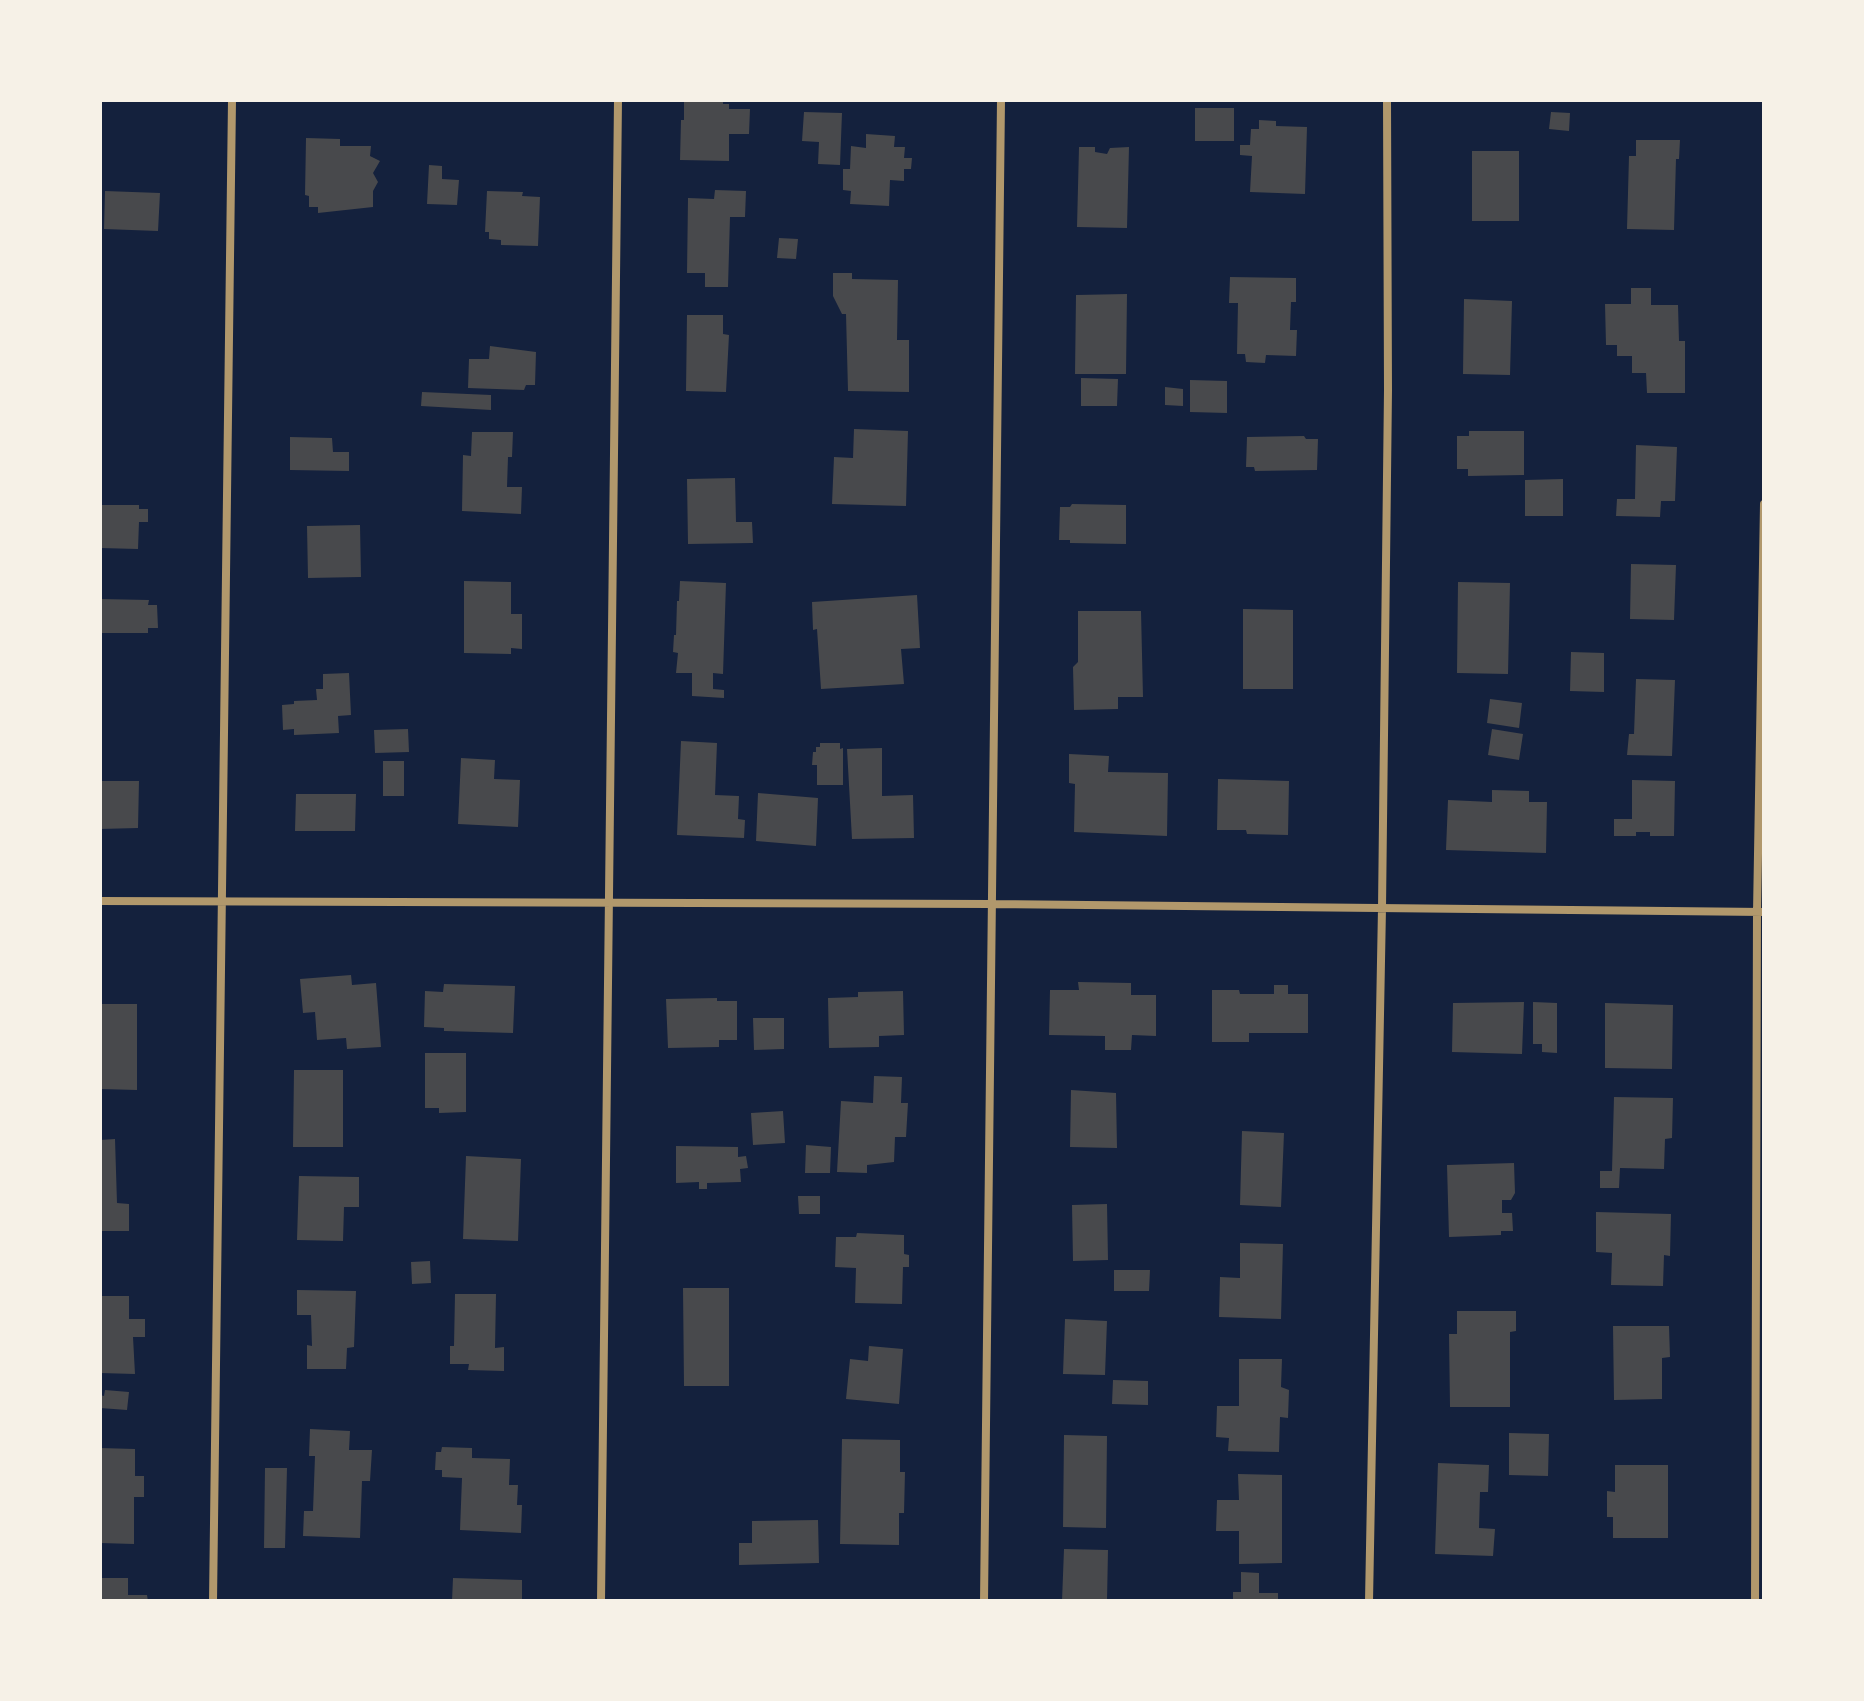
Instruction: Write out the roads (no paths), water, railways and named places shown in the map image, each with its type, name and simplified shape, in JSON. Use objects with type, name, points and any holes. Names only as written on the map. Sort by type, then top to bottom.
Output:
[{"type":"street","points":[[213,1601],[232,100]]},
{"type":"street","points":[[601,1601],[618,100]]},
{"type":"street","points":[[984,1601],[1001,100]]},
{"type":"street","points":[[1369,1601],[1382,908],[1388,390],[1387,100]]},
{"type":"street","points":[[1755,1601],[1764,504]]},
{"type":"street","points":[[100,901],[991,904],[1761,912]]}]
